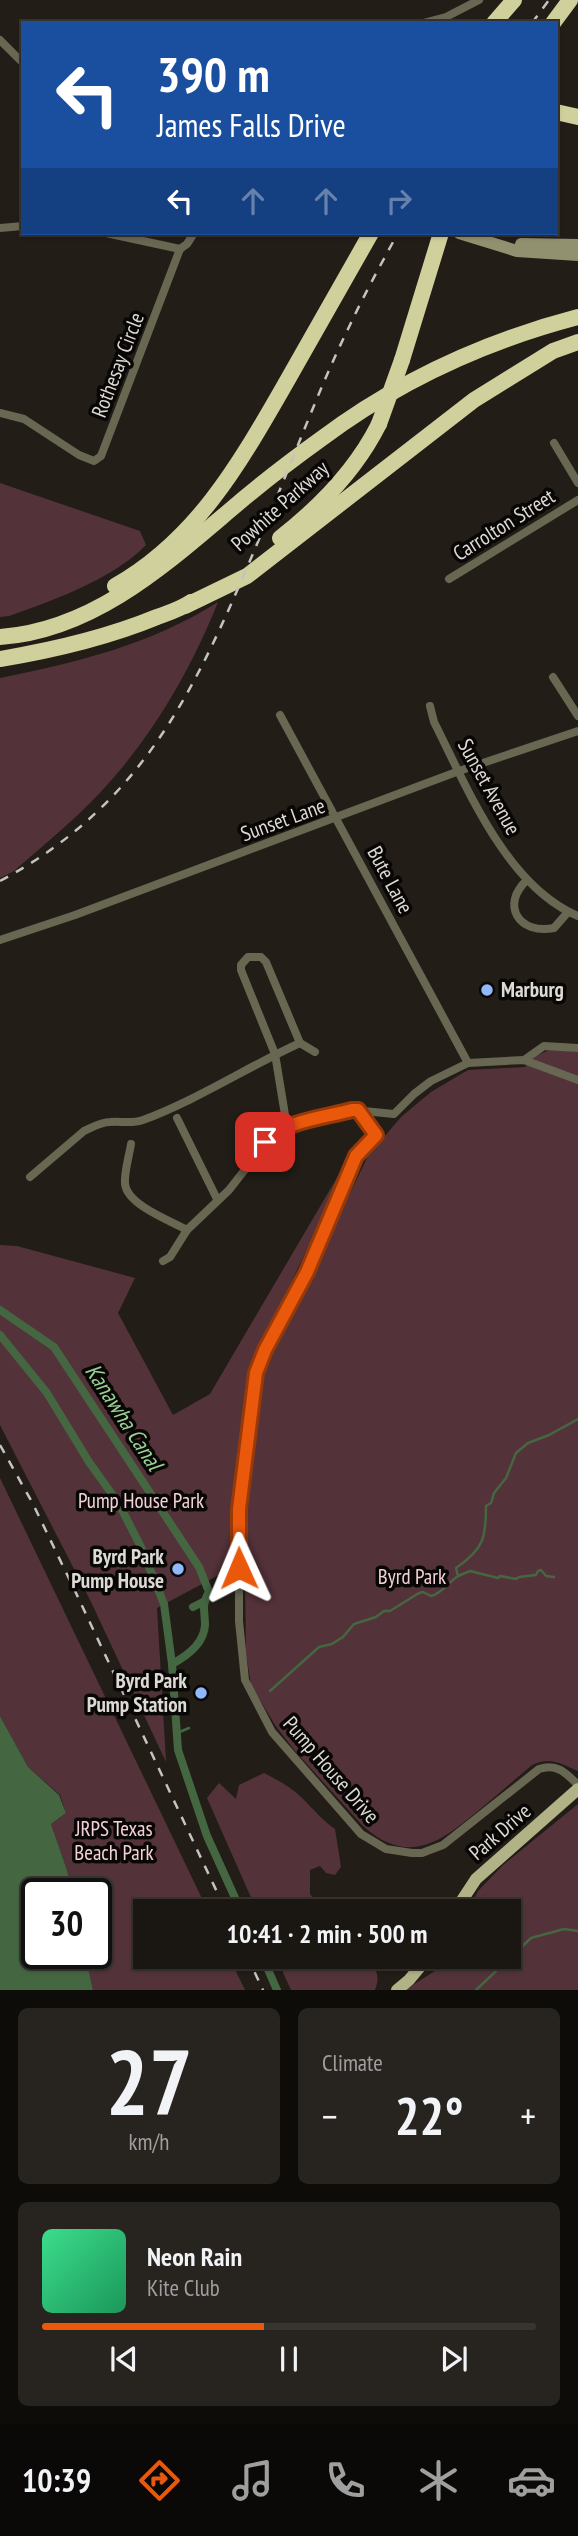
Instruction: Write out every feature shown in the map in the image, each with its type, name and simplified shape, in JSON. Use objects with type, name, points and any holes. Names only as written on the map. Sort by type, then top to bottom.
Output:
[{"type":"highway","points":[[496,21],[514,0]]},
{"type":"highway","points":[[505,21],[520,0]]},
{"type":"highway","points":[[554,21],[570,0]]},
{"type":"highway","points":[[558,112],[578,117]]},
{"type":"highway","points":[[0,628],[58,613],[123,582],[168,547],[207,509],[240,463],[370,235]]},
{"type":"highway","name":"Powhite Parkway","points":[[0,659],[46,652],[93,639],[130,628],[185,606],[230,577],[296,526],[325,499],[366,449],[379,424],[440,235]]},
{"type":"highway","points":[[0,637],[62,623],[135,586],[183,552],[229,511],[322,438],[416,379],[479,349],[578,317]]},
{"type":"highway","points":[[185,606],[247,576],[474,400],[553,351],[578,342]]},
{"type":"main road","name":"Park Drive","points":[[463,1899],[476,1879],[578,1787]]},
{"type":"main road","points":[[397,1990],[419,1969]]},
{"type":"street","points":[[431,21],[446,17],[479,0]]},
{"type":"street","points":[[0,40],[21,61]]},
{"type":"street","points":[[0,229],[21,226]]},
{"type":"street","points":[[115,235],[180,249],[192,235]]},
{"type":"street","points":[[466,235],[494,243],[578,245]]},
{"type":"street","points":[[494,243],[517,251],[578,255]]},
{"type":"street","name":"Rothesay Circle","points":[[0,413],[24,419],[79,456],[94,461],[101,456],[180,249]]},
{"type":"street","points":[[554,443],[578,483]]},
{"type":"street","name":"Carrolton Street","points":[[449,579],[578,500]]},
{"type":"street","points":[[553,677],[578,716]]},
{"type":"street","name":"Sunset Avenue","points":[[430,706],[434,722],[495,838],[539,892],[578,916]]},
{"type":"street","name":"Bute Lane","points":[[280,715],[468,1063]]},
{"type":"street","name":"Sunset Lane","points":[[0,940],[75,915],[459,771],[578,731]]},
{"type":"street","points":[[527,880],[516,893],[514,911],[520,920],[536,930],[554,928],[568,912]]},
{"type":"street","points":[[288,1127],[275,1054],[241,970],[241,965],[248,957],[261,957],[266,962],[300,1043],[315,1052]]},
{"type":"street","points":[[30,1177],[84,1131],[111,1122],[140,1122],[300,1043]]},
{"type":"street","points":[[524,1060],[544,1046],[578,1048]]},
{"type":"street","points":[[163,1261],[170,1257],[187,1230],[234,1184],[265,1142],[288,1127],[358,1110],[394,1114],[431,1082],[468,1063],[524,1060],[578,1080]]},
{"type":"street","name":"Pump House Drive","points":[[358,1110],[376,1135],[356,1156],[307,1272],[265,1350],[256,1373],[239,1509],[239,1621],[245,1681],[272,1732],[361,1834],[386,1849],[422,1853],[443,1845],[517,1785],[546,1766],[561,1769],[578,1787]]},
{"type":"street","points":[[177,1118],[218,1199]]},
{"type":"street","points":[[131,1144],[125,1183],[130,1197],[187,1230]]},
{"type":"green space","points":[[0,483],[140,531],[146,545],[117,568],[82,587],[26,610],[0,617]]},
{"type":"green space","points":[[218,602],[180,683],[130,758],[72,821],[14,871],[0,878],[0,678],[85,658],[140,641]]},
{"type":"green space","name":"Byrd Park","points":[[551,1049],[578,1052],[578,1771],[550,1761],[539,1762],[450,1832],[423,1845],[394,1845],[363,1826],[295,1751],[275,1725],[251,1685],[246,1652],[244,1507],[264,1370],[368,1156],[401,1117],[431,1092],[468,1070],[525,1067],[536,1056]]},
{"type":"green space","name":"Pump House Park","points":[[362,1135],[249,1370],[232,1503],[234,1567],[157,1608],[166,1762],[91,1602],[0,1425],[0,1245],[17,1246],[135,1278],[118,1313],[173,1415],[210,1394]]},
{"type":"green space","name":"JRPS Texas Beach Park","points":[[0,1478],[202,1899],[133,1899],[133,1969],[235,1969],[245,1990],[93,1990],[88,1969],[112,1969],[112,1878],[69,1878],[51,1824],[66,1813],[60,1795],[28,1767],[0,1716]]},
{"type":"green space","points":[[264,1773],[297,1793],[335,1829],[341,1867],[335,1875],[326,1873],[320,1866],[310,1870],[310,1894],[314,1899],[252,1899],[207,1798],[219,1783],[236,1799],[239,1785]]},
{"type":"green space","points":[[578,1804],[578,1990],[405,1990],[438,1969],[521,1969],[521,1899],[474,1899],[478,1891],[503,1865]]},
{"type":"green space","points":[[281,1969],[376,1969],[377,1973],[375,1990],[291,1990]]},
{"type":"shaded area","points":[[0,1716],[28,1767],[59,1795],[66,1813],[51,1824],[69,1878],[21,1878],[21,1969],[88,1969],[93,1990],[0,1990]]},
{"type":"waterway","name":"Kanawha Canal","points":[[0,1310],[54,1347],[199,1567],[209,1592],[204,1605],[205,1625],[202,1638],[194,1649],[172,1664],[178,1750],[207,1836],[236,1899]]},
{"type":"waterway","points":[[0,1335],[47,1393],[89,1462],[119,1504],[141,1547],[164,1604],[172,1664]]},
{"type":"waterway","points":[[270,1691],[319,1647],[332,1644],[343,1637],[354,1624],[390,1611],[419,1593],[435,1595],[458,1576],[456,1568],[472,1555],[481,1542],[486,1506],[491,1503],[494,1493],[506,1478],[516,1453],[528,1443],[578,1419]]},
{"type":"waterway","points":[[458,1576],[470,1571],[516,1579],[536,1575],[541,1570],[546,1576],[554,1577]]},
{"type":"waterway","name":"Kanawha Canal","points":[[193,1607],[203,1602]]},
{"type":"waterway","points":[[177,1733],[189,1728]]},
{"type":"waterway","points":[[476,1990],[531,1938],[564,1929],[578,1931]]},
{"type":"waterway","name":"Kanawha Canal","points":[[268,1969],[277,1990]]},
{"type":"railway","points":[[533,21],[549,0]]},
{"type":"railway","points":[[0,881],[53,848],[98,811],[136,770],[168,725],[196,678],[221,627],[338,350],[397,235]]},
{"type":"railway","points":[[0,1445],[33,1504],[220,1899]]},
{"type":"railway","points":[[253,1969],[263,1990]]},
{"type":"place","name":"Marburg","points":[[487,990]]},
{"type":"place","name":"Byrd Park Pump House","points":[[178,1569]]},
{"type":"place","name":"Byrd Park Pump Station","points":[[201,1693]]},
{"type":"route","points":[[239,1568],[239,1509],[259,1362],[307,1272],[356,1156],[376,1135],[358,1110],[352,1110],[282,1129],[265,1142]]}]
